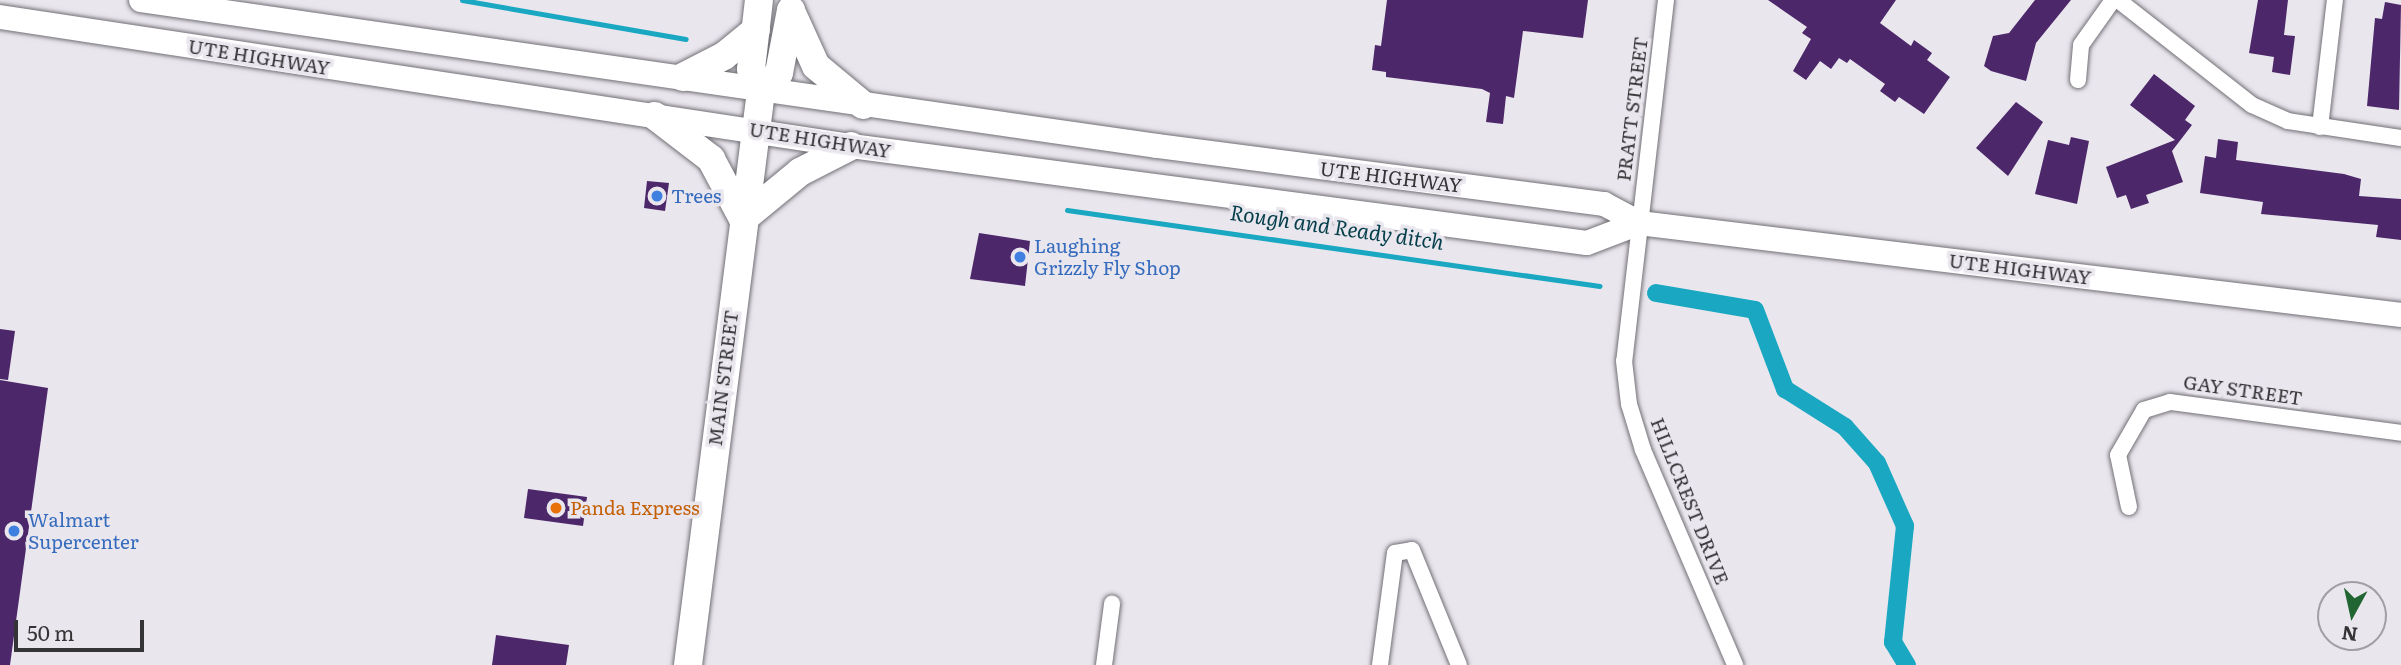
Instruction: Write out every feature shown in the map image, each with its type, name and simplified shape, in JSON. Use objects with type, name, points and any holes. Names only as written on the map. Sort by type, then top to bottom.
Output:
[{"type":"highway","name":"MAIN STREET","points":[[688,665],[761,91],[751,69],[759,0]]},
{"type":"highway","points":[[791,5],[816,66],[863,105]]},
{"type":"highway","name":"MAIN STREET","points":[[761,91],[779,73],[791,5]]},
{"type":"highway","points":[[683,77],[724,56],[755,30]]},
{"type":"highway","points":[[655,116],[711,159],[743,219],[800,172],[851,146]]},
{"type":"main road","name":"UTE HIGHWAY","points":[[141,0],[683,77],[761,91],[1604,205],[1639,223],[2401,315]]},
{"type":"main road","name":"UTE HIGHWAY","points":[[0,17],[851,146],[1587,243],[1639,223]]},
{"type":"street","name":"PRATT STREET","points":[[1639,223],[1666,0]]},
{"type":"street","points":[[2078,80],[2081,45],[2116,0],[2252,104],[2288,121],[2401,138]]},
{"type":"street","points":[[2320,127],[2335,0]]},
{"type":"street","name":"HILLCREST DRIVE","points":[[1639,223],[1624,361],[1629,404],[1643,450],[1735,665]]},
{"type":"street","name":"GAY STREET","points":[[2129,507],[2118,455],[2144,410],[2170,402],[2401,433]]},
{"type":"street","points":[[1380,665],[1395,553],[1412,551],[1459,665]]},
{"type":"street","points":[[1104,665],[1112,604]]},
{"type":"building","points":[[1387,0],[1588,0],[1583,38],[1523,31],[1514,98],[1506,96],[1503,124],[1486,122],[1490,93],[1482,89],[1386,77],[1386,72],[1372,70],[1375,45],[1381,46]]},
{"type":"building","points":[[1768,0],[1896,0],[1880,23],[1911,46],[1914,40],[1932,53],[1927,60],[1950,77],[1924,114],[1899,97],[1895,102],[1880,91],[1885,84],[1850,59],[1847,63],[1839,58],[1831,69],[1820,61],[1806,80],[1793,71],[1811,39],[1802,33],[1807,27]]},
{"type":"building","points":[[2035,0],[2071,0],[2036,43],[2026,81],[1991,71],[1984,66],[1993,36],[2009,33]]},
{"type":"building","points":[[2258,0],[2288,0],[2284,35],[2295,36],[2290,75],[2272,72],[2274,57],[2249,53]]},
{"type":"building","points":[[2385,2],[2401,5],[2399,110],[2367,106],[2375,18],[2382,19]]},
{"type":"building","points":[[2154,74],[2195,106],[2185,120],[2192,125],[2172,151],[2183,182],[2146,195],[2149,203],[2131,209],[2126,195],[2117,198],[2106,167],[2175,140],[2130,105]]},
{"type":"building","points":[[2016,102],[2043,122],[2008,176],[1976,148]]},
{"type":"building","points":[[2071,137],[2089,141],[2077,204],[2035,194],[2048,140],[2069,145]]},
{"type":"building","points":[[2218,139],[2238,142],[2236,160],[2344,174],[2361,179],[2359,196],[2401,199],[2401,240],[2376,237],[2378,225],[2261,214],[2263,202],[2200,193],[2205,156],[2216,158]]},
{"type":"building","points":[[647,181],[669,183],[665,211],[644,208]]},
{"type":"building","points":[[979,233],[1030,241],[1025,286],[970,279]]},
{"type":"building","points":[[0,329],[15,331],[8,380],[0,379]]},
{"type":"building","name":"Walmart Supercenter","points":[[0,380],[48,388],[10,665],[0,665]]},
{"type":"building","name":"Panda Express","points":[[528,489],[587,497],[583,526],[524,518]]},
{"type":"building","points":[[496,635],[569,645],[566,665],[492,665]]},
{"type":"waterway","name":"Rough and Ready ditch","points":[[462,0],[686,39]]},
{"type":"waterway","name":"Rough and Ready ditch","points":[[1067,210],[1600,286]]},
{"type":"waterway","name":"Rough and Ready ditch","points":[[1656,293],[1755,310],[1785,389],[1845,427],[1877,463],[1905,526],[1893,642],[1907,665]]},
{"type":"place","name":"Trees","points":[[657,196]]},
{"type":"place","name":"Laughing Grizzly Fly Shop","points":[[1020,257]]},
{"type":"place","name":"Panda Express","points":[[556,508]]},
{"type":"place","name":"Walmart Supercenter","points":[[14,531]]}]
